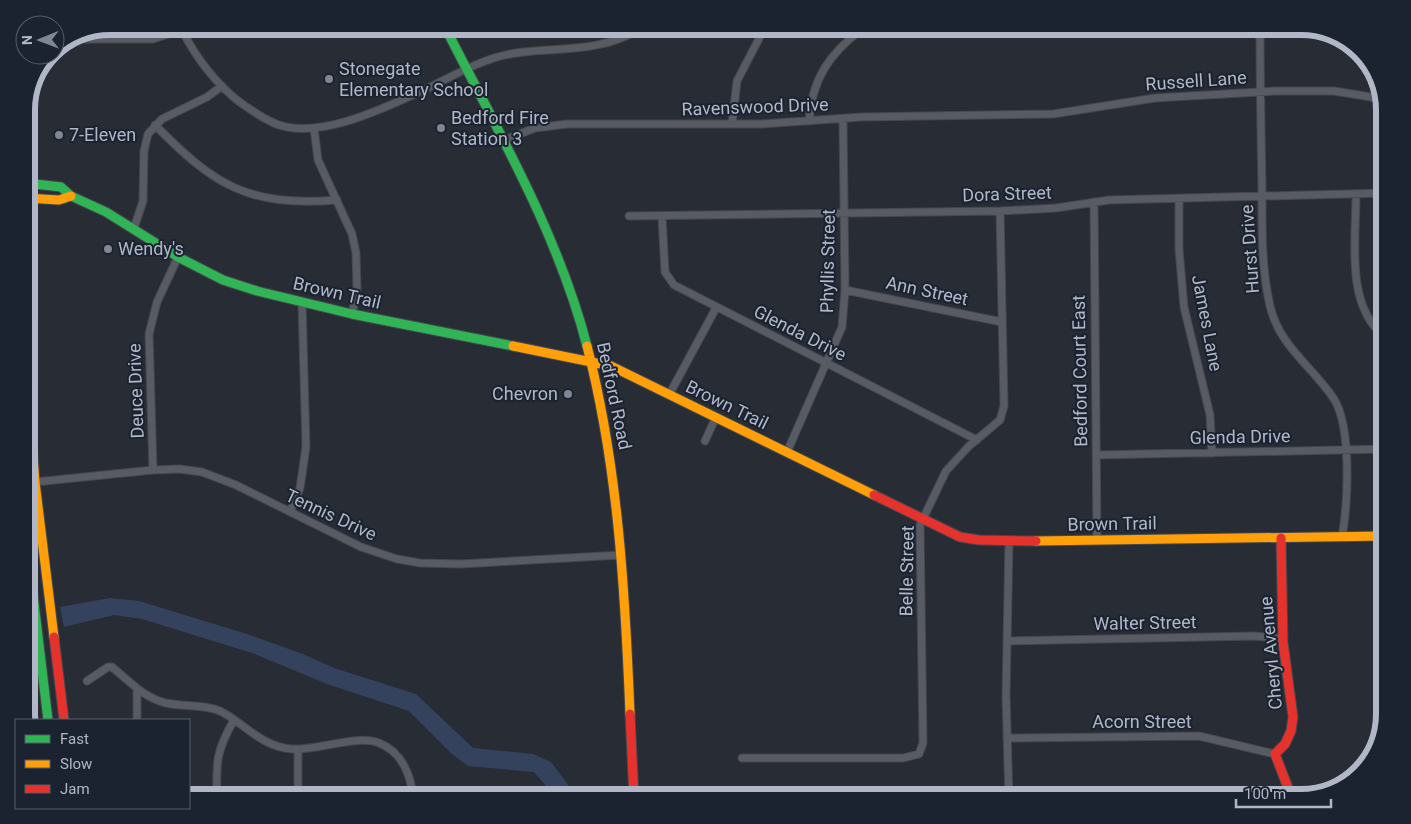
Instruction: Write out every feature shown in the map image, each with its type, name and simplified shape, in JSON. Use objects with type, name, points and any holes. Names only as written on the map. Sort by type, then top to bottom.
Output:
[{"type":"main road","name":"Bedford Road","points":[[449,35],[544,223],[579,317],[591,361],[607,433],[621,555],[634,789]]},
{"type":"main road","name":"Brown Trail","points":[[35,184],[61,187],[71,196],[96,206],[178,257],[223,280],[302,303],[522,350],[611,366],[960,537],[1009,541],[1376,536]]},
{"type":"main road","name":"Brown Trail","points":[[35,199],[59,200],[71,196]]},
{"type":"main road","points":[[35,482],[64,719]]},
{"type":"main road","name":"Cheryl Avenue","points":[[1275,754],[1283,749],[1290,737],[1294,710],[1294,696],[1283,639],[1281,538]]},
{"type":"main road","points":[[35,611],[48,719]]},
{"type":"main road","points":[[1275,754],[1289,789]]},
{"type":"street","points":[[86,39],[153,39],[166,35]]},
{"type":"street","points":[[185,35],[222,86],[249,109],[276,124],[288,127],[314,128],[368,113],[483,62],[506,55],[592,47],[624,35]]},
{"type":"street","points":[[732,124],[737,80],[761,35]]},
{"type":"street","points":[[809,121],[810,104],[822,71],[855,35]]},
{"type":"street","name":"Hurst Drive","points":[[1260,35],[1263,275],[1273,317],[1292,350],[1334,400],[1342,415],[1346,450],[1345,519],[1342,537]]},
{"type":"street","points":[[134,228],[143,201],[146,140],[155,125],[162,119],[207,97],[222,86]]},
{"type":"street","name":"Russell Lane","points":[[1011,116],[1053,114],[1155,98],[1260,92],[1334,91],[1375,98]]},
{"type":"street","name":"Ravenswood Drive","points":[[502,141],[535,128],[548,126],[732,124],[843,119],[1011,116]]},
{"type":"street","name":"Phyllis Street","points":[[787,452],[828,363],[842,327],[845,290],[843,119]]},
{"type":"street","points":[[155,125],[199,167],[216,179],[240,190],[290,202],[337,200]]},
{"type":"street","points":[[314,128],[318,160],[352,234],[356,253],[357,289],[352,314]]},
{"type":"street","name":"Dora Street","points":[[629,216],[662,217],[1000,210],[1056,208],[1094,202],[1376,193]]},
{"type":"street","points":[[1356,194],[1359,300],[1368,321],[1376,329]]},
{"type":"street","name":"James Lane","points":[[1179,199],[1179,249],[1184,307],[1210,415],[1212,453]]},
{"type":"street","name":"Bedford Court East","points":[[1094,202],[1097,540]]},
{"type":"street","name":"Belle Street","points":[[742,758],[903,758],[919,754],[923,743],[919,529],[946,471],[1000,420],[1003,413],[1000,210]]},
{"type":"street","name":"Glenda Drive","points":[[662,217],[664,266],[668,279],[716,308],[977,440]]},
{"type":"street","name":"Deuce Drive","points":[[153,470],[149,334],[157,302],[178,257]]},
{"type":"street","name":"Ann Street","points":[[845,290],[1002,322]]},
{"type":"street","points":[[290,512],[300,488],[306,447],[302,303]]},
{"type":"street","points":[[669,395],[716,308]]},
{"type":"street","points":[[705,441],[716,417]]},
{"type":"street","name":"Glenda Drive","points":[[1096,455],[1376,449]]},
{"type":"street","name":"Tennis Drive","points":[[35,482],[153,470],[179,469],[202,472],[236,485],[370,550],[420,563],[461,564],[621,555]]},
{"type":"street","points":[[1009,541],[1007,738],[1009,789]]},
{"type":"street","name":"Walter Street","points":[[1008,641],[1255,636],[1283,639]]},
{"type":"street","points":[[87,681],[108,667],[112,667],[137,689],[156,700],[220,711],[268,743],[298,750],[357,742],[379,743],[397,757],[410,773],[412,789]]},
{"type":"street","points":[[137,689],[138,719]]},
{"type":"street","points":[[217,789],[217,755],[234,720]]},
{"type":"street","name":"Acorn Street","points":[[1007,738],[1199,736],[1275,754]]},
{"type":"street","points":[[298,750],[298,789]]},
{"type":"water","points":[[110,598],[139,601],[247,634],[303,654],[334,668],[416,694],[473,748],[533,754],[551,762],[571,789],[548,789],[534,772],[468,766],[452,754],[409,711],[327,684],[252,653],[142,619],[114,615],[64,627],[60,607]]},
{"type":"traffic: fast","points":[[449,35],[507,146],[544,224],[575,304],[587,346]]},
{"type":"traffic: fast","points":[[35,184],[61,187],[71,196],[106,212],[178,257],[223,280],[257,291],[352,314],[513,346]]},
{"type":"traffic: fast","points":[[35,611],[48,719]]},
{"type":"traffic: slow","points":[[35,199],[59,200],[71,196]]},
{"type":"traffic: slow","points":[[513,346],[611,366],[874,495]]},
{"type":"traffic: slow","points":[[587,346],[598,391],[613,482],[626,621],[630,714]]},
{"type":"traffic: slow","points":[[35,482],[54,637]]},
{"type":"traffic: slow","points":[[1036,541],[1376,536]]},
{"type":"traffic: jam","points":[[874,495],[960,537],[979,540],[1036,541]]},
{"type":"traffic: jam","points":[[1281,538],[1283,642],[1293,717],[1291,731],[1285,744],[1275,754],[1289,789]]},
{"type":"traffic: jam","points":[[54,637],[64,719]]},
{"type":"traffic: jam","points":[[630,714],[634,789]]},
{"type":"place","name":"Stonegate Elementary School","points":[[329,79]]},
{"type":"place","name":"Bedford Fire Station 3","points":[[441,128]]},
{"type":"place","name":"7-Eleven","points":[[59,135]]},
{"type":"place","name":"Wendy's","points":[[108,249]]},
{"type":"place","name":"Chevron","points":[[568,394]]}]
